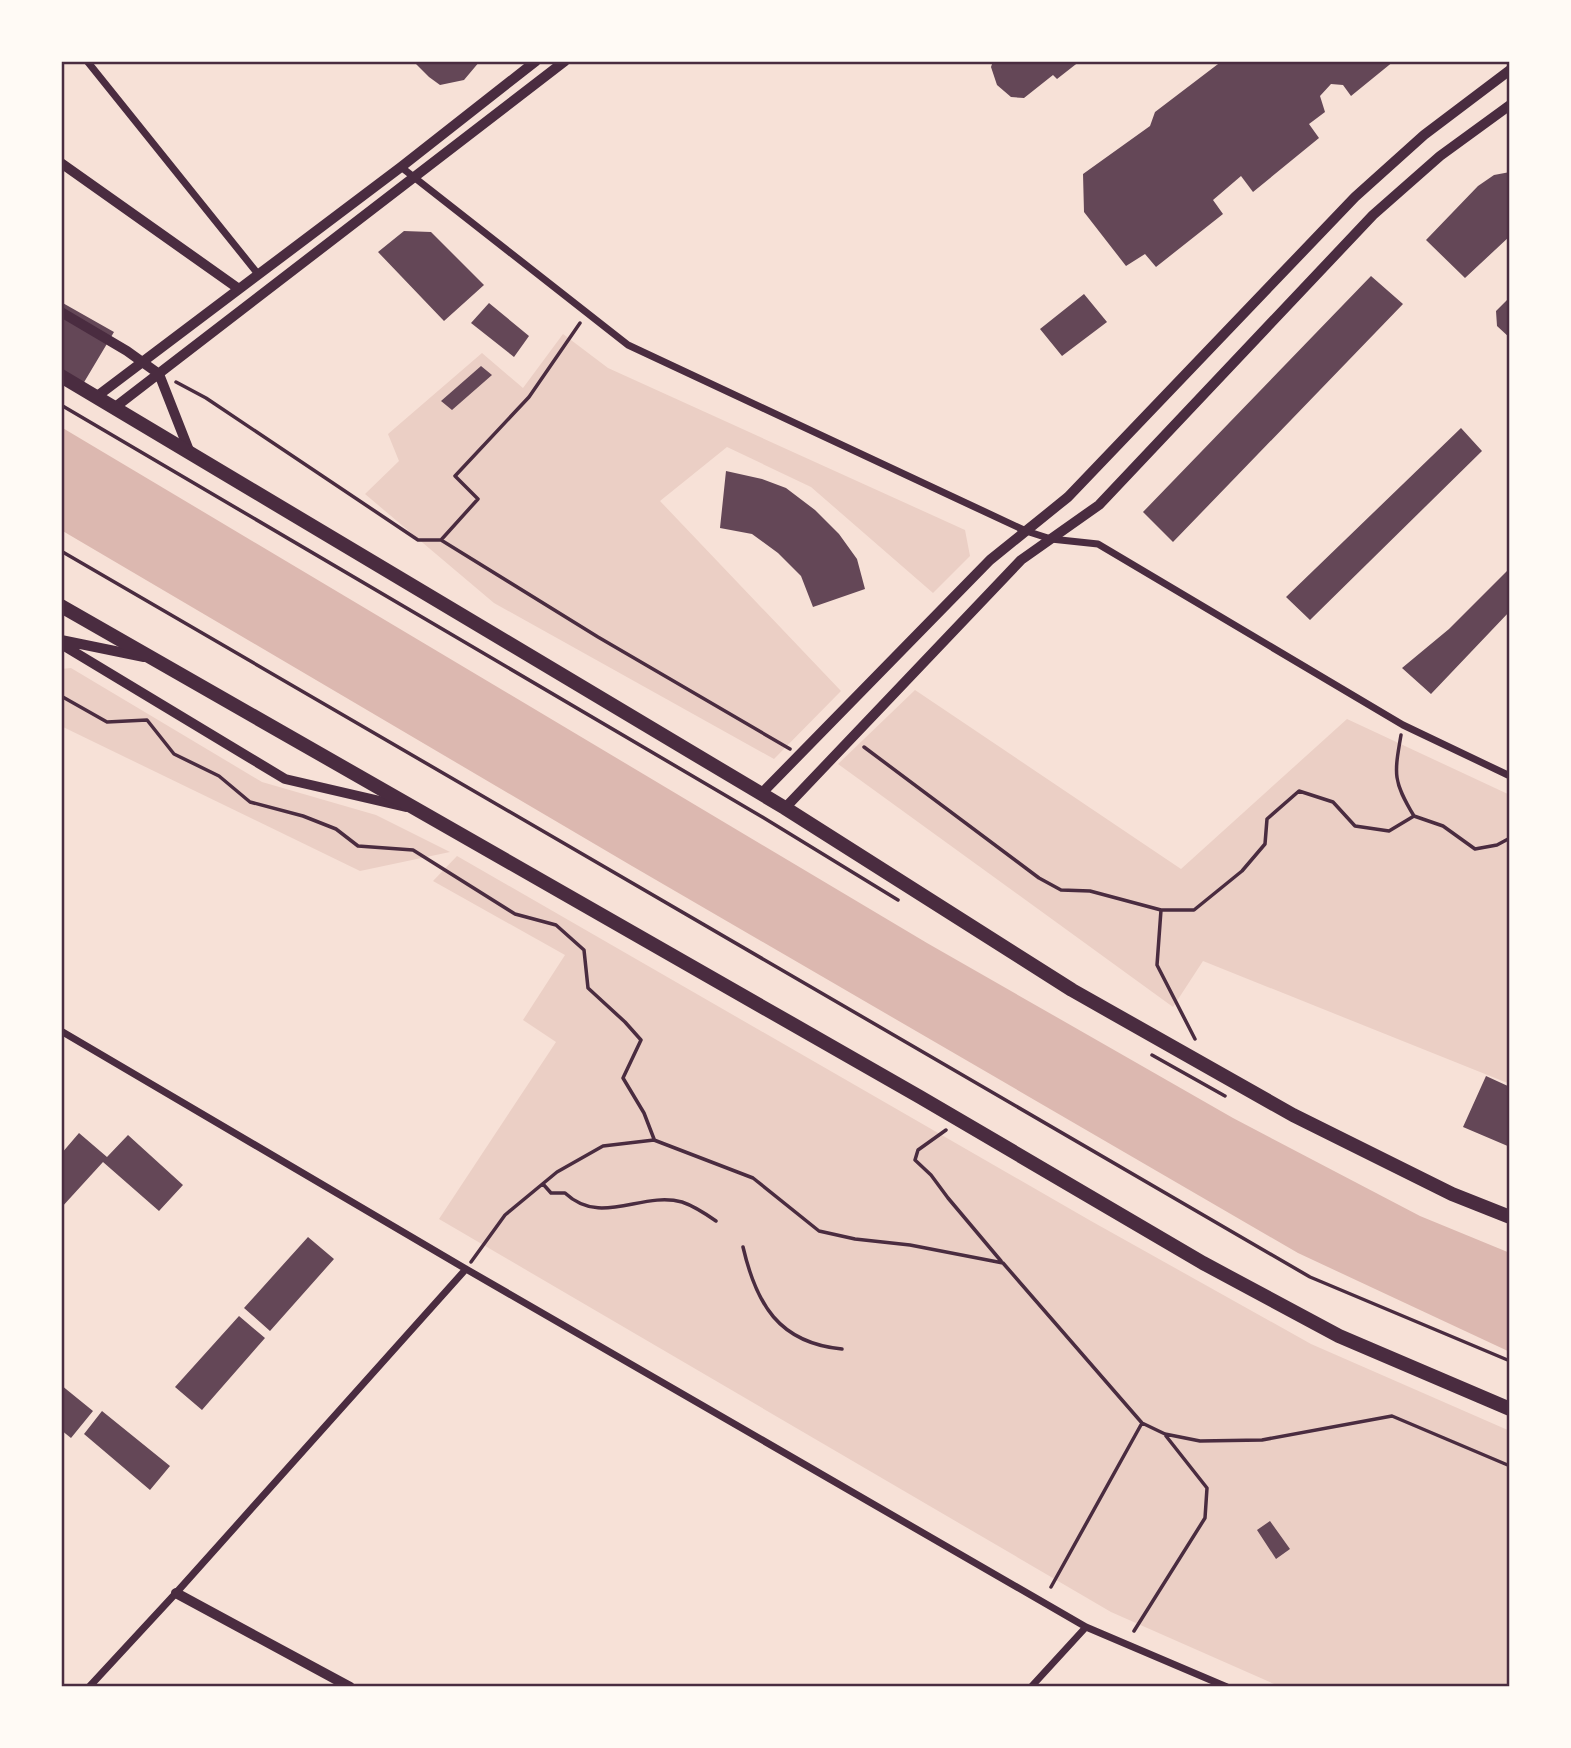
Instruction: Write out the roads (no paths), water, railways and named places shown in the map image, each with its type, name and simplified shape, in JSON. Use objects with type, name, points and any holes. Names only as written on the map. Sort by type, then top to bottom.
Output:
[{"type":"highway","points":[[61,376],[785,808],[1072,990],[1293,1115],[1452,1194],[1510,1217]]},
{"type":"highway","points":[[61,606],[908,1090],[1203,1264],[1339,1336],[1510,1409]]},
{"type":"street","points":[[87,61],[258,274]]},
{"type":"street","points":[[96,397],[401,167],[536,61]]},
{"type":"street","points":[[114,408],[565,61]]},
{"type":"street","points":[[761,794],[990,560],[1068,497],[1355,197],[1424,135],[1510,70]]},
{"type":"street","points":[[785,808],[1021,560],[1099,505],[1373,215],[1440,156],[1510,105]]},
{"type":"street","points":[[61,163],[239,289]]},
{"type":"street","points":[[401,167],[628,345],[1026,531],[1051,539],[1098,544],[1403,725],[1510,776]]},
{"type":"street","points":[[61,312],[159,374],[190,453]]},
{"type":"street","points":[[61,642],[154,659]]},
{"type":"street","points":[[61,642],[285,779],[418,810]]},
{"type":"street","points":[[61,1031],[466,1269],[1086,1627],[1227,1687]]},
{"type":"street","points":[[89,1687],[466,1269]]},
{"type":"street","points":[[176,1593],[350,1687]]},
{"type":"street","points":[[1031,1687],[1086,1627]]}]
